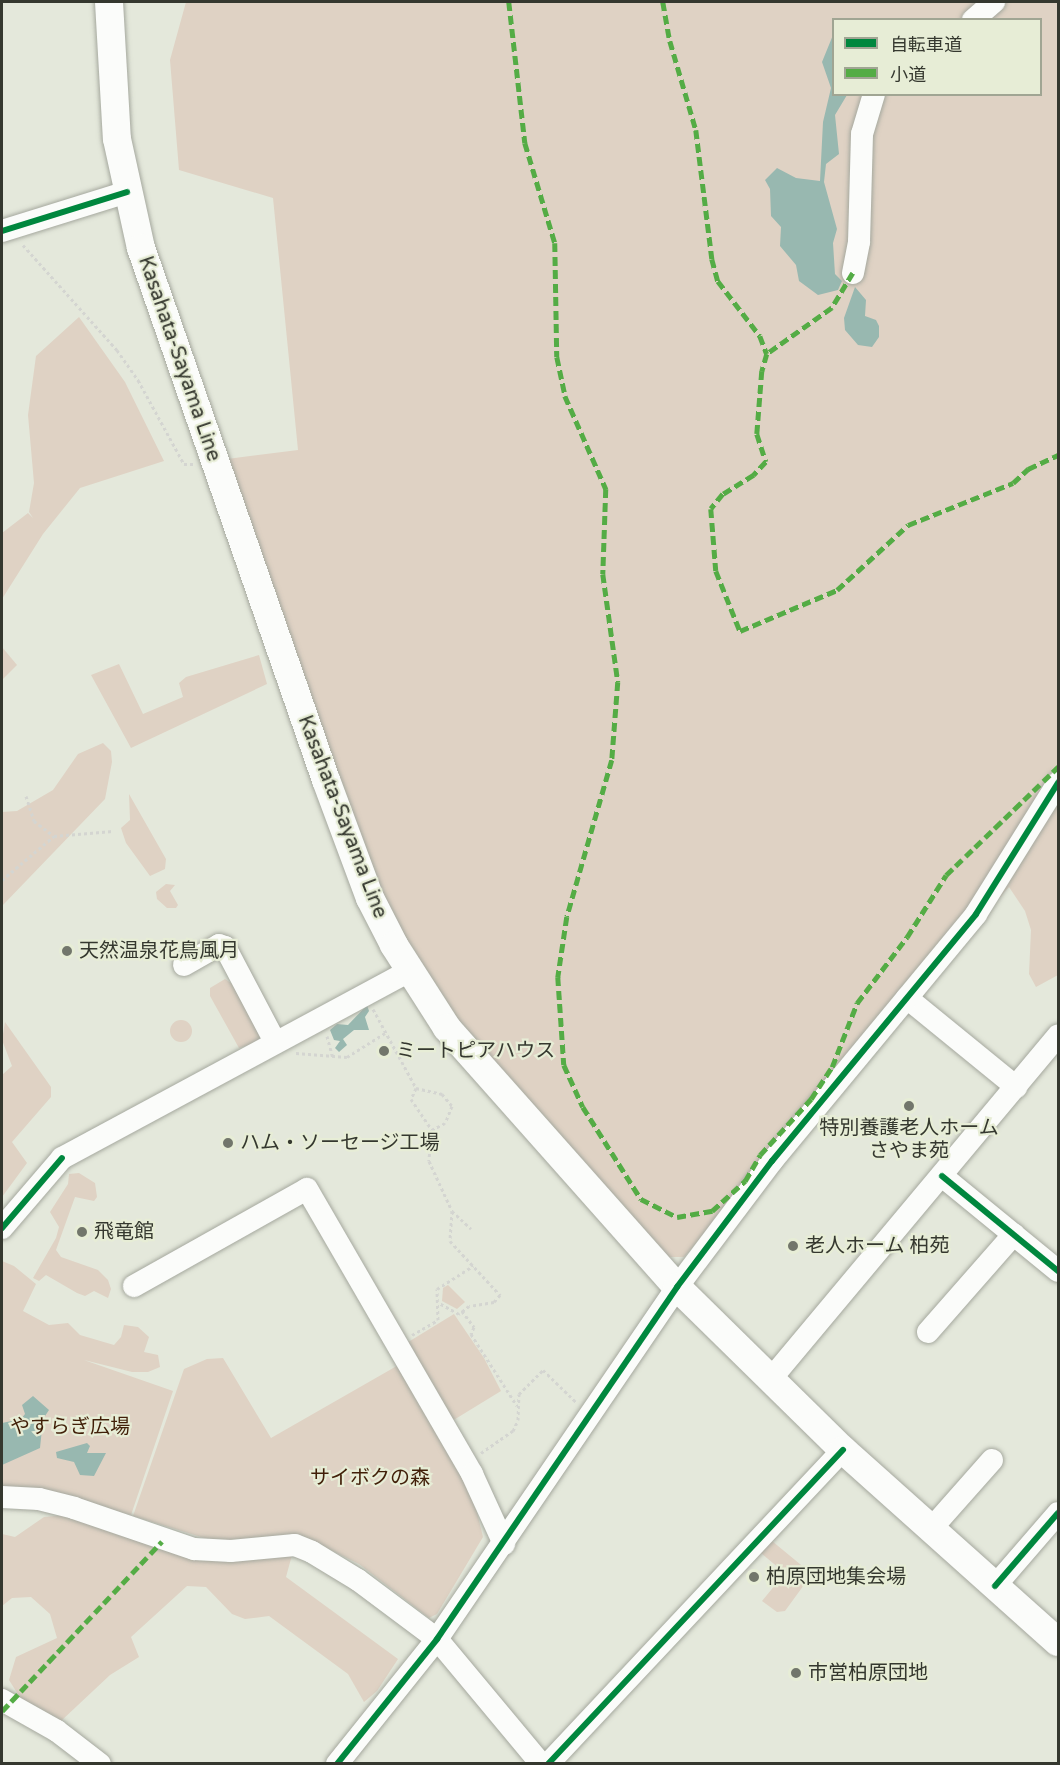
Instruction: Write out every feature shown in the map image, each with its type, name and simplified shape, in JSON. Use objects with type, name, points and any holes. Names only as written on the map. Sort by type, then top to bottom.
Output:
[{"type":"main road","name":"Kasahata-Sayama Line","points":[[109,2],[111,85],[127,192],[144,257],[215,465],[359,870],[409,971],[466,1051],[677,1287],[843,1450],[1059,1642]]},
{"type":"street","points":[[975,18],[994,2]]},
{"type":"street","points":[[853,273],[859,242],[862,134],[873,96]]},
{"type":"street","points":[[6,230],[127,192]]},
{"type":"street","points":[[337,1764],[437,1639],[504,1544],[677,1287],[772,1161],[976,914],[1059,783]]},
{"type":"street","points":[[184,965],[219,945],[225,947],[280,1040]]},
{"type":"street","points":[[2,1228],[62,1158],[409,971]]},
{"type":"street","points":[[907,998],[1016,1087]]},
{"type":"street","points":[[770,1380],[1059,1035]]},
{"type":"street","points":[[942,1176],[1059,1271]]},
{"type":"street","points":[[134,1286],[307,1189],[472,1474],[504,1544]]},
{"type":"street","points":[[928,1332],[1014,1234]]},
{"type":"street","points":[[548,1764],[843,1450]]},
{"type":"street","points":[[931,1529],[992,1460]]},
{"type":"street","points":[[2,1497],[74,1508],[194,1549],[231,1551],[295,1545],[358,1580],[437,1639],[542,1764]]},
{"type":"street","points":[[995,1586],[1059,1514]]},
{"type":"street","points":[[2,1700],[57,1731],[100,1764]]},
{"type":"path","points":[[6,230],[117,350],[138,380],[184,464],[215,465]]},
{"type":"path","points":[[26,796],[34,821],[54,836]]},
{"type":"path","points":[[2,880],[54,836],[113,831]]},
{"type":"path","points":[[365,995],[416,1088],[442,1094],[452,1106],[445,1123],[432,1130]]},
{"type":"path","points":[[280,1040],[295,1053],[333,1058],[354,1054],[370,1040],[386,1033]]},
{"type":"path","points":[[416,1088],[411,1099],[432,1130],[429,1161],[452,1211],[471,1229]]},
{"type":"path","points":[[439,1303],[459,1314],[469,1306],[494,1302],[500,1295],[450,1240],[452,1211]]},
{"type":"path","points":[[398,1343],[438,1320],[437,1289],[472,1266]]},
{"type":"path","points":[[462,1311],[474,1327],[471,1334],[518,1408]]},
{"type":"path","points":[[472,1474],[486,1446],[513,1431],[519,1394],[543,1370],[591,1416]]},
{"type":"green space","points":[[186,2],[1058,2],[1058,975],[1036,987],[1029,974],[1031,930],[1025,911],[1009,887],[684,1257],[669,1257],[469,1039],[384,906],[227,459],[298,450],[273,198],[179,170],[170,60]]},
{"type":"green space","points":[[79,317],[125,382],[164,461],[80,488],[43,534],[2,599],[2,533],[28,513],[33,518],[29,512],[34,483],[28,415],[36,356]]},
{"type":"green space","points":[[2,647],[17,665],[2,680]]},
{"type":"green space","points":[[259,655],[267,684],[131,748],[91,675],[119,664],[143,714],[183,697],[179,683],[186,677]]},
{"type":"green space","points":[[103,743],[111,751],[112,762],[105,799],[2,906],[2,812],[17,811],[53,790],[78,754]]},
{"type":"green space","points":[[129,794],[166,859],[165,869],[150,876],[126,843],[121,828],[130,820]]},
{"type":"green space","points":[[166,884],[175,885],[170,891],[178,905],[176,908],[167,908],[157,899],[156,892]]},
{"type":"green space","points":[[225,979],[234,985],[261,1037],[253,1044],[239,1048],[210,996],[210,988]]},
{"type":"green space","points":[[181,1020],[189,1023],[192,1031],[189,1039],[181,1042],[173,1039],[170,1031],[173,1023]]},
{"type":"green space","points":[[5,1022],[51,1087],[51,1097],[12,1142],[27,1163],[2,1197],[2,1075],[12,1066],[2,1040]]},
{"type":"green space","points":[[79,1173],[95,1183],[97,1197],[94,1201],[75,1197],[56,1250],[61,1257],[98,1270],[108,1280],[111,1289],[108,1298],[94,1291],[85,1296],[46,1275],[39,1281],[33,1278],[56,1238],[59,1227],[50,1212],[68,1184],[69,1174]]},
{"type":"green space","name":"やすらぎ広場","points":[[2,1261],[14,1266],[36,1284],[23,1311],[49,1325],[68,1323],[80,1335],[114,1345],[121,1337],[124,1325],[138,1327],[149,1337],[144,1352],[158,1355],[160,1367],[148,1372],[132,1372],[84,1360],[173,1391],[131,1515],[40,1489],[2,1488]]},
{"type":"green space","points":[[448,1285],[465,1302],[457,1309],[442,1301],[443,1288]]},
{"type":"green space","points":[[454,1314],[484,1358],[501,1391],[452,1421],[405,1344]]},
{"type":"green space","name":"サイボクの森","points":[[223,1358],[271,1438],[402,1363],[472,1492],[483,1537],[437,1614],[429,1618],[359,1564],[304,1537],[214,1541],[133,1516],[184,1369],[207,1359]]},
{"type":"green space","points":[[67,1515],[107,1527],[292,1555],[286,1577],[398,1659],[377,1691],[364,1702],[348,1674],[269,1616],[245,1619],[232,1614],[206,1587],[187,1586],[131,1637],[139,1657],[110,1675],[61,1721],[28,1710],[9,1680],[16,1657],[57,1638],[50,1614],[31,1597],[12,1598],[2,1606],[2,1534],[15,1537],[44,1517]]},
{"type":"green space","points":[[772,1541],[812,1574],[785,1611],[777,1612],[762,1601],[785,1573],[756,1549]]},
{"type":"water","points":[[832,37],[832,96],[846,96],[835,115],[839,154],[826,164],[824,182],[837,229],[833,243],[835,274],[842,281],[838,290],[818,295],[799,281],[796,265],[780,246],[781,227],[771,216],[770,189],[765,180],[777,168],[796,178],[820,181],[823,122],[831,88],[822,62]]},
{"type":"water","points":[[855,287],[866,300],[865,316],[876,320],[879,326],[879,337],[872,347],[858,345],[845,330],[844,318]]},
{"type":"water","points":[[367,1005],[369,1011],[365,1017],[369,1030],[354,1030],[343,1039],[347,1045],[339,1052],[335,1048],[340,1041],[334,1040],[330,1030],[337,1024],[348,1025]]},
{"type":"water","points":[[33,1396],[49,1410],[43,1419],[40,1448],[2,1465],[2,1423],[21,1419],[25,1414],[22,1405]]},
{"type":"water","points":[[87,1443],[90,1446],[87,1453],[106,1453],[94,1476],[80,1475],[74,1462],[57,1458],[56,1452]]},
{"type":"marked path","points":[[509,2],[525,143],[555,243],[557,357],[565,396],[606,489],[603,574],[618,682],[612,760],[567,917],[558,977],[564,1065],[583,1107],[641,1199],[677,1217],[712,1211],[745,1181],[760,1155],[811,1099],[832,1067],[857,1003],[907,937],[946,875],[1058,767]]},
{"type":"marked path","points":[[663,2],[670,41],[696,130],[712,259],[718,281],[760,336],[767,354]]},
{"type":"marked path","points":[[853,273],[832,308],[767,354],[762,371],[757,434],[766,462],[754,475],[723,494],[711,509],[716,571],[740,631],[837,590],[908,525],[1013,483],[1028,469],[1058,455]]},
{"type":"marked path","points":[[2,1711],[162,1541]]},
{"type":"cycle path","points":[[2,231],[127,192]]},
{"type":"cycle path","points":[[337,1764],[437,1639],[677,1287],[772,1161],[976,914],[1058,783]]},
{"type":"cycle path","points":[[2,1228],[62,1158]]},
{"type":"cycle path","points":[[942,1176],[1058,1271]]},
{"type":"cycle path","points":[[548,1764],[843,1450]]},
{"type":"cycle path","points":[[995,1586],[1058,1513]]},
{"type":"place","name":"天然温泉花鳥風月","points":[[67,951]]},
{"type":"place","name":"ミートピアハウス","points":[[384,1051]]},
{"type":"place","name":"特別養護老人ホーム さやま苑","points":[[909,1106]]},
{"type":"place","name":"ハム・ソーセージ工場","points":[[228,1143]]},
{"type":"place","name":"飛竜館","points":[[82,1232]]},
{"type":"place","name":"老人ホーム 柏苑","points":[[793,1246]]},
{"type":"place","name":"柏原団地集会場","points":[[754,1577]]},
{"type":"place","name":"市営柏原団地","points":[[796,1673]]}]
